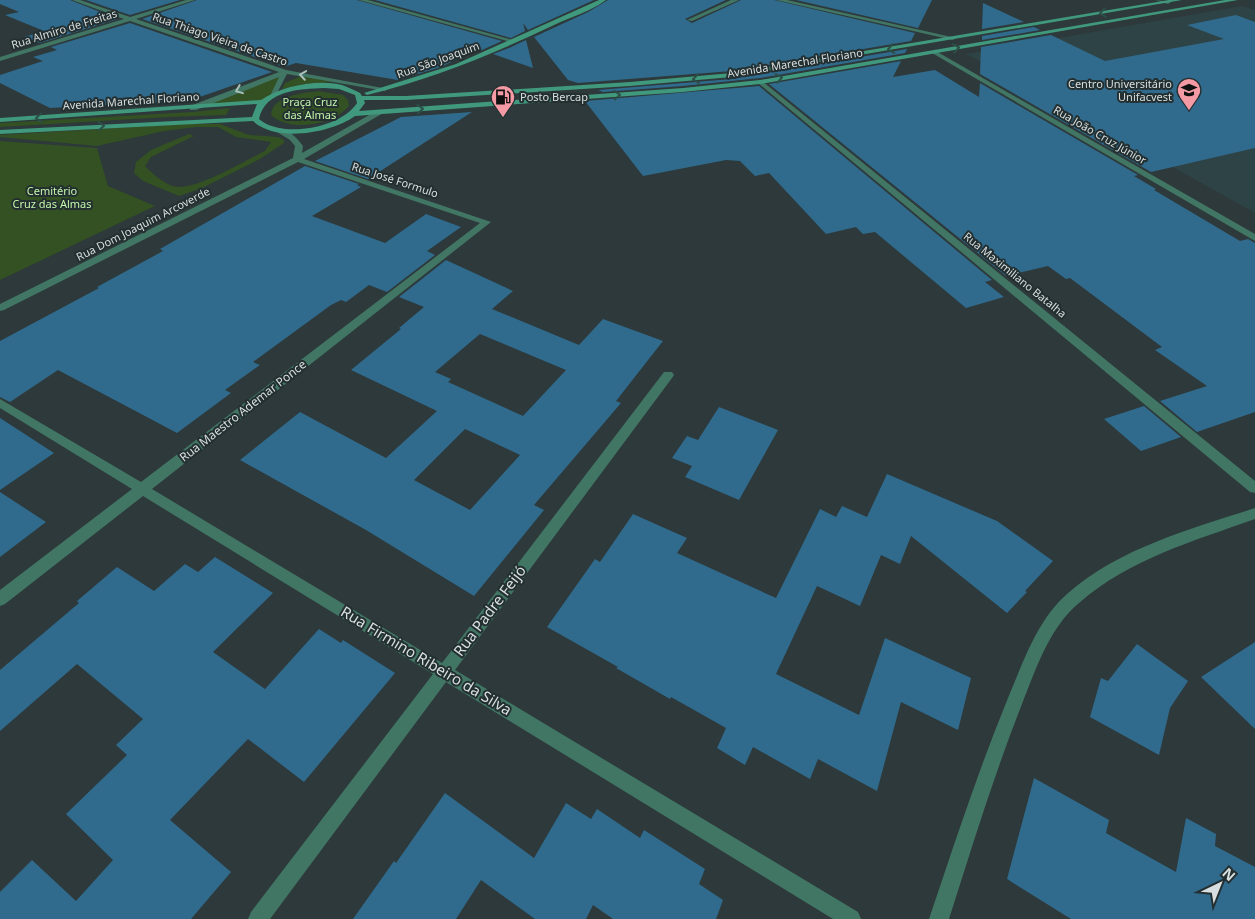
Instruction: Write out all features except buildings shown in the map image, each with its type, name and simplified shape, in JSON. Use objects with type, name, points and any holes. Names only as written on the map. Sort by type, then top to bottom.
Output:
[{"type":"main road","name":"Rua São Joaquim","points":[[440,79],[513,41],[603,0]]},
{"type":"main road","name":"Avenida Marechal Floriano","points":[[280,130],[318,129],[336,124],[352,115],[381,112],[683,90],[760,82],[1235,0]]},
{"type":"main road","name":"Avenida Marechal Floriano","points":[[357,95],[406,98],[630,84],[732,75],[1175,1]]},
{"type":"main road","name":"Rua São Joaquim","points":[[357,95],[414,82],[495,50]]},
{"type":"main road","points":[[280,130],[263,126],[254,119],[255,110],[262,102],[289,90],[315,86],[340,87],[357,95],[360,108],[352,115]]},
{"type":"main road","name":"Rua São Joaquim","points":[[381,112],[424,88]]},
{"type":"main road","name":"Avenida Marechal Floriano","points":[[0,120],[262,102]]},
{"type":"main road","name":"Avenida Marechal Floriano","points":[[0,132],[254,119]]},
{"type":"street","name":"Rua Thiago Vieira de Castro","points":[[75,0],[285,72],[385,89]]},
{"type":"street","name":"Rua Almiro de Freitas","points":[[0,59],[192,0]]},
{"type":"street","points":[[362,0],[513,41]]},
{"type":"street","points":[[690,20],[736,0]]},
{"type":"street","points":[[779,0],[953,38]]},
{"type":"street","points":[[1158,0],[1175,1]]},
{"type":"street","name":"Rua João Cruz Júnior","points":[[934,52],[1255,238]]},
{"type":"street","points":[[273,96],[285,72]]},
{"type":"street","points":[[193,108],[285,72]]},
{"type":"street","name":"Rua Thiago Vieira de Castro","points":[[333,80],[357,95]]},
{"type":"street","name":"Rua Maximiliano Batalha","points":[[760,82],[1255,488]]},
{"type":"street","name":"Rua Dom Joaquim Arcoverde","points":[[0,308],[297,159],[381,112]]},
{"type":"street","points":[[348,130],[352,115]]},
{"type":"street","points":[[280,130],[294,138],[299,146],[297,159]]},
{"type":"street","name":"Rua José Formulo","points":[[297,159],[487,222]]},
{"type":"street","name":"Rua Maestro Ademar Ponce","points":[[0,599],[487,222]]},
{"type":"street","name":"Rua Padre Feijó","points":[[258,919],[668,375]]},
{"type":"street","name":"Rua Firmino Ribeiro da Silva","points":[[0,403],[851,919]]},
{"type":"street","points":[[939,919],[1001,736],[1028,669],[1045,633],[1070,600],[1106,573],[1159,548],[1255,513]]},
{"type":"shaded area","name":"Centro Universitário Unifacvest","points":[[1242,6],[1255,10],[1255,213],[1035,90],[966,54]]},
{"type":"green space","points":[[285,72],[273,96],[262,102],[193,108]]},
{"type":"green space","points":[[299,77],[310,77],[333,82],[306,84],[282,89],[285,83]]},
{"type":"green space","name":"Praça Cruz das Almas","points":[[318,91],[343,95],[348,100],[349,106],[333,118],[311,124],[289,124],[279,121],[271,115],[273,108],[283,99],[297,94]]},
{"type":"green space","points":[[230,108],[226,115],[0,127],[0,123],[192,112]]},
{"type":"green space","points":[[183,124],[220,124],[249,135],[278,137],[284,140],[284,143],[260,159],[202,188],[179,196],[143,181],[134,173],[136,162],[151,150],[189,134],[194,136],[151,157],[145,166],[164,182],[178,187],[187,186],[210,179],[265,151],[271,142],[236,137],[218,127],[196,127],[164,131],[97,146],[0,137],[0,135]]},
{"type":"green space","name":"Cemitério Cruz das Almas","points":[[0,141],[97,148],[108,186],[155,206],[0,280]]},
{"type":"place","name":"Centro Universitário Unifacvest","points":[[1189,111]]},
{"type":"place","name":"Posto Bercap","points":[[503,118]]}]
